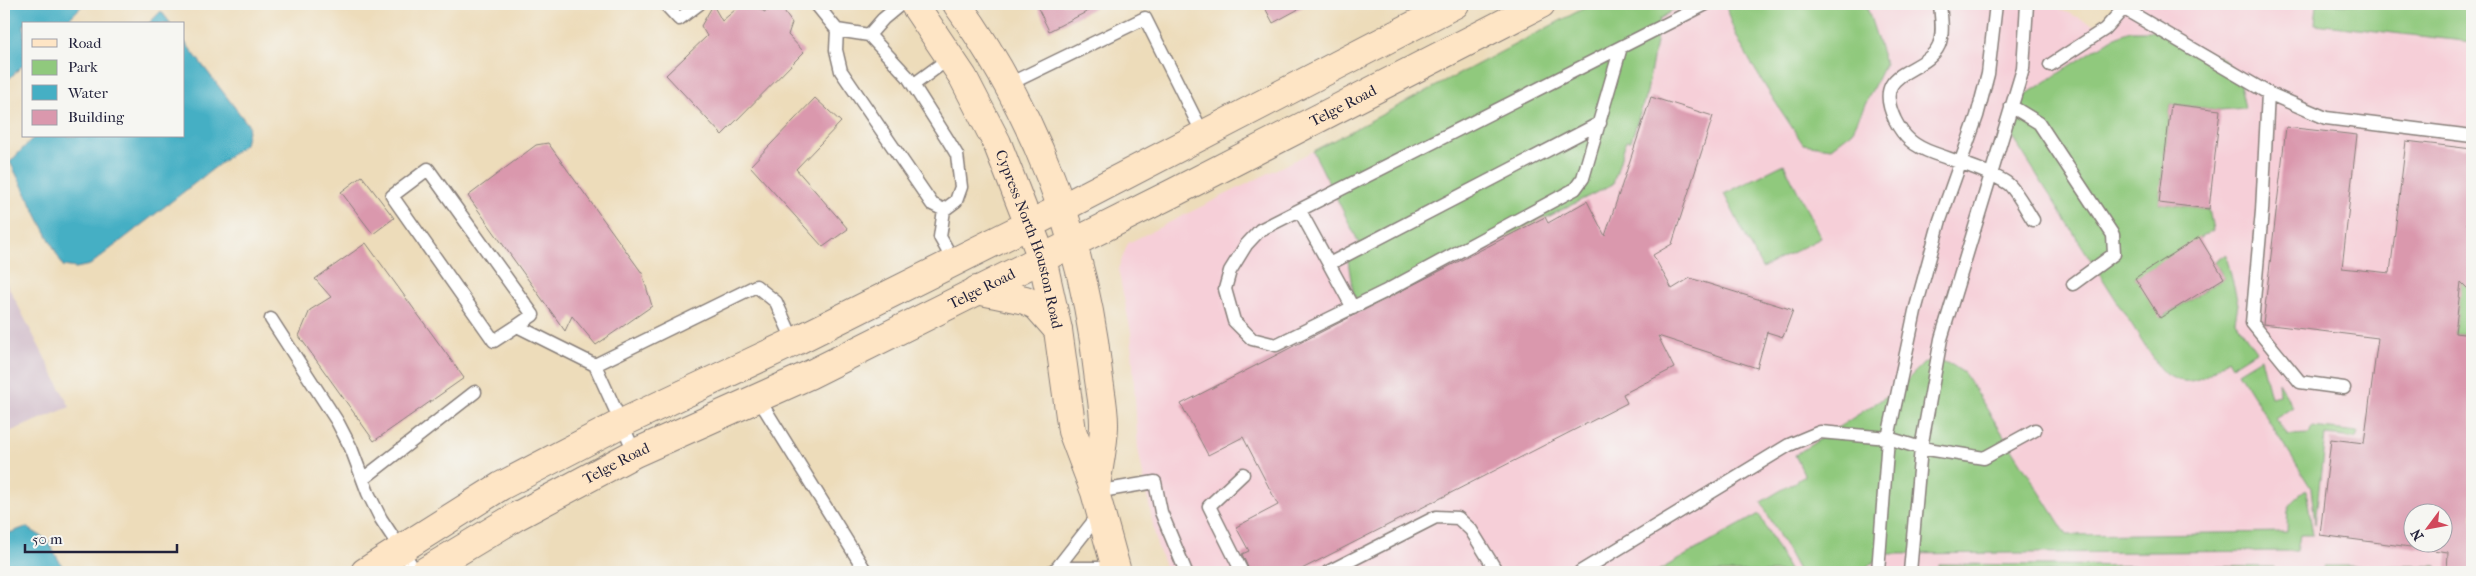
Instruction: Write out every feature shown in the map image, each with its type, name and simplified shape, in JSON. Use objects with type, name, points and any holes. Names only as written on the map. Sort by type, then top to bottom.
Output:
[{"type":"main road","name":"Cypress North Houston Road","points":[[914,4],[951,58],[997,144],[1030,224],[1042,258],[1058,330],[1072,431],[1098,502],[1116,570]]},
{"type":"main road","name":"Cypress North Houston Road","points":[[957,4],[976,30],[1030,129],[1062,208],[1073,243],[1090,318],[1104,424],[1098,502]]},
{"type":"main road","points":[[365,572],[501,486],[622,423],[794,342],[1062,208],[1204,136],[1455,4]]},
{"type":"main road","name":"Telge Road","points":[[424,572],[517,516],[635,453],[809,375],[1073,243],[1541,4]]},
{"type":"main road","points":[[977,290],[1025,300],[1037,306],[1058,330]]},
{"type":"lane","points":[[665,4],[679,19],[699,4]]},
{"type":"lane","points":[[816,4],[837,30],[836,50],[841,71],[932,204],[944,210]]},
{"type":"lane","points":[[869,35],[882,19],[901,4]]},
{"type":"lane","points":[[1621,46],[1600,123],[1582,178],[1575,189],[1353,308],[1276,345],[1252,339],[1234,321],[1225,289],[1230,271],[1246,245],[1260,230],[1300,211],[1621,46],[1706,4]]},
{"type":"lane","points":[[1940,4],[1942,30],[1938,45],[1929,58],[1908,69],[1890,87],[1892,113],[1910,142],[2009,183],[2033,220]]},
{"type":"lane","points":[[1878,572],[1888,438],[1915,311],[1940,220],[1977,116],[1988,74],[1996,4]]},
{"type":"lane","points":[[1910,572],[1921,448],[1941,339],[2023,68],[2027,4]]},
{"type":"lane","points":[[2050,65],[2105,29],[2120,6],[2268,93],[2326,118],[2472,136]]},
{"type":"lane","points":[[1007,85],[1145,18],[1204,136]]},
{"type":"lane","points":[[837,30],[869,35],[913,85],[957,155],[961,187],[956,201],[944,210],[940,237],[954,262]]},
{"type":"lane","points":[[913,85],[951,58]]},
{"type":"lane","points":[[2268,93],[2262,211],[2252,323],[2300,382],[2344,388]]},
{"type":"lane","points":[[2011,106],[2039,123],[2112,235],[2114,254],[2074,284]]},
{"type":"lane","points":[[1329,264],[1600,123]]},
{"type":"lane","points":[[428,170],[533,315],[517,326],[494,341],[392,196],[428,170]]},
{"type":"lane","points":[[1300,211],[1353,308]]},
{"type":"lane","points":[[595,365],[756,286],[776,302],[794,342]]},
{"type":"lane","points":[[271,319],[337,421],[351,448],[381,519],[416,572]]},
{"type":"lane","points":[[517,326],[595,365],[635,453]]},
{"type":"lane","points":[[363,479],[476,392]]},
{"type":"lane","points":[[758,398],[861,571]]},
{"type":"lane","points":[[1580,572],[1789,445],[1820,432],[1888,438],[1921,448],[1984,458],[2035,430]]},
{"type":"lane","points":[[1242,572],[1209,506],[1243,474]]},
{"type":"lane","points":[[1054,570],[1098,502],[1156,482],[1161,512],[1186,572]]},
{"type":"lane","points":[[1328,572],[1436,517],[1458,518],[1471,530],[1497,572]]},
{"type":"lane","points":[[1054,570],[1116,570]]},
{"type":"shaded area","points":[[1592,4],[2056,4],[2061,10],[2105,29],[2125,4],[2472,4],[2472,572],[1167,572],[1157,545],[1138,449],[1131,332],[1118,269],[1128,243],[1313,151]]},
{"type":"shaded area","points":[[4,278],[70,407],[4,434]]},
{"type":"green space","points":[[1592,4],[1682,4],[1660,19],[1647,92],[1631,141],[1626,141],[1613,184],[1361,311],[1353,292],[1348,261],[1359,243],[1313,151]]},
{"type":"green space","points":[[1727,4],[1866,4],[1885,63],[1852,132],[1831,148],[1803,144],[1745,52],[1728,16]]},
{"type":"green space","points":[[2317,4],[2472,4],[2472,42],[2315,24]]},
{"type":"green space","points":[[2130,31],[2154,31],[2221,57],[2238,75],[2245,108],[2220,110],[2171,104],[2159,203],[2209,209],[2213,230],[2135,278],[2161,318],[2224,278],[2215,262],[2226,254],[2238,304],[2235,321],[2256,351],[2232,366],[2228,359],[2211,372],[2195,380],[2178,380],[2160,369],[2014,139],[2009,125],[2019,99],[2113,38]]},
{"type":"green space","points":[[1784,164],[1821,238],[1762,268],[1724,194]]},
{"type":"green space","points":[[2461,276],[2472,293],[2472,335],[2455,333]]},
{"type":"green space","points":[[2261,358],[2271,397],[2279,395],[2278,382],[2293,407],[2275,419],[2288,435],[2309,434],[2312,427],[2358,432],[2356,438],[2325,435],[2315,524],[2311,488],[2238,372]]},
{"type":"green space","points":[[1941,361],[1952,365],[1964,373],[2067,535],[2287,532],[2289,508],[2294,500],[2306,490],[2313,535],[2300,535],[2297,551],[1886,554],[1859,572],[1799,572],[1761,502],[1805,476],[1795,455],[1898,389],[1925,362]]},
{"type":"green space","points":[[1759,514],[1790,572],[1656,572]]},
{"type":"green space","points":[[1939,564],[2274,567],[2274,572],[1939,572]]},
{"type":"green space","points":[[2323,566],[2436,566],[2436,572],[2323,572]]},
{"type":"water","points":[[4,4],[84,4],[66,22],[22,22],[22,66],[4,84]]},
{"type":"water","points":[[161,11],[169,22],[150,22]]},
{"type":"water","points":[[185,42],[249,126],[245,144],[90,265],[76,268],[63,266],[10,162],[33,138],[185,138]]},
{"type":"water","points":[[26,527],[46,539],[66,572],[4,572],[4,535]]},
{"type":"building","points":[[742,4],[751,4],[765,12],[780,6],[792,23],[788,35],[804,52],[722,135],[666,75],[707,36],[701,26],[713,5],[722,21]]},
{"type":"building","points":[[1036,4],[1102,4],[1049,31]]},
{"type":"building","points":[[1263,4],[1308,4],[1273,23]]},
{"type":"building","points":[[1651,97],[1713,116],[1672,244],[1653,255],[1672,289],[1690,278],[1793,310],[1783,337],[1767,332],[1757,368],[1658,336],[1674,368],[1623,394],[1627,403],[1296,572],[1250,572],[1242,554],[1249,551],[1236,527],[1278,505],[1243,437],[1208,455],[1181,404],[1545,217],[1548,223],[1587,201],[1605,236]]},
{"type":"building","points":[[815,98],[841,122],[796,169],[848,229],[823,247],[750,166]]},
{"type":"building","points":[[2171,104],[2220,110],[2209,209],[2159,203]]},
{"type":"building","points":[[2286,127],[2357,135],[2342,268],[2390,273],[2406,141],[2472,149],[2472,177],[2467,224],[2472,225],[2472,293],[2461,282],[2455,333],[2472,335],[2472,572],[2447,572],[2448,554],[2454,554],[2454,504],[2404,504],[2404,546],[2320,535],[2331,439],[2364,443],[2378,338],[2263,324]]},
{"type":"building","points":[[548,143],[642,273],[652,306],[596,345],[572,316],[565,331],[468,196],[536,145]]},
{"type":"building","points":[[362,176],[394,218],[373,234],[341,192]]},
{"type":"building","points":[[2199,237],[2224,278],[2160,318],[2135,278]]},
{"type":"building","points":[[366,243],[464,378],[374,441],[299,336],[310,310],[331,297],[315,279]]}]
